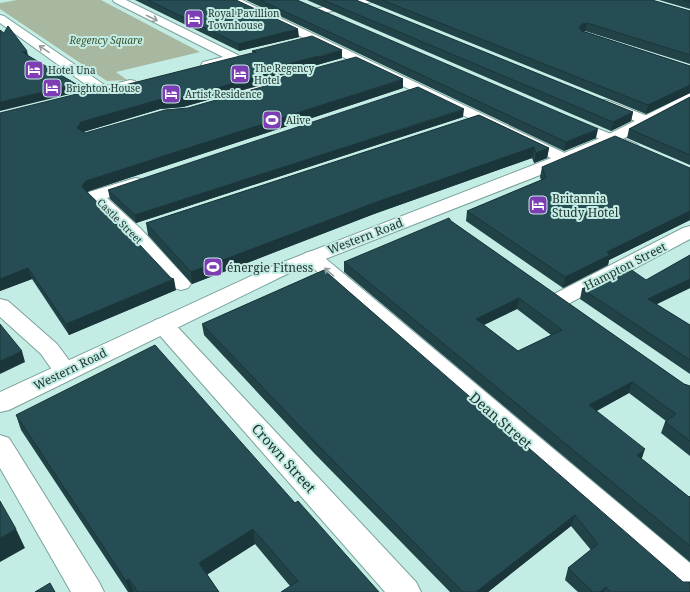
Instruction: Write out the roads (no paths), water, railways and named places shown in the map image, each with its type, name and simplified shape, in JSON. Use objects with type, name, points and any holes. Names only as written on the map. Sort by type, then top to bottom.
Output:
[{"type":"street","points":[[118,0],[234,58]]},
{"type":"street","points":[[234,0],[358,58],[418,89],[565,159]]},
{"type":"street","points":[[319,10],[366,4]]},
{"type":"street","points":[[306,5],[341,20]]},
{"type":"street","points":[[1,19],[104,91]]},
{"type":"street","points":[[292,43],[314,38]]},
{"type":"street","points":[[198,67],[248,54]]},
{"type":"street","points":[[335,65],[358,58]]},
{"type":"street","points":[[236,97],[274,86],[275,82],[320,69]]},
{"type":"street","points":[[89,95],[141,82]]},
{"type":"street","points":[[395,96],[418,89]]},
{"type":"street","name":"Western Road","points":[[0,403],[280,270],[565,159],[611,139],[645,120],[690,98]]},
{"type":"street","points":[[593,99],[645,120]]},
{"type":"street","points":[[560,116],[647,154]]},
{"type":"street","points":[[456,126],[479,118]]},
{"type":"street","name":"Castle Street","points":[[147,178],[95,196],[140,230],[181,284]]},
{"type":"street","name":"Hampton Street","points":[[580,312],[554,294],[690,232]]},
{"type":"street","name":"Dean Street","points":[[312,257],[690,582]]},
{"type":"street","points":[[0,306],[49,349],[65,371]]},
{"type":"street","name":"Crown Street","points":[[163,325],[405,592]]},
{"type":"street","points":[[0,445],[88,592]]},
{"type":"place","name":"Royal Pavillion Townhouse","points":[[194,19]]},
{"type":"place","name":"Hotel Una","points":[[34,70]]},
{"type":"place","name":"The Regency Hotel","points":[[240,74]]},
{"type":"place","name":"Brighton House","points":[[52,88]]},
{"type":"place","name":"Artist Residence","points":[[171,94]]},
{"type":"place","name":"Alive","points":[[272,120]]},
{"type":"place","name":"Britannia Study Hotel","points":[[538,205]]},
{"type":"place","name":"énergie Fitness","points":[[213,267]]},
{"type":"park label","name":"Regency Square","points":[[106,40]]}]
